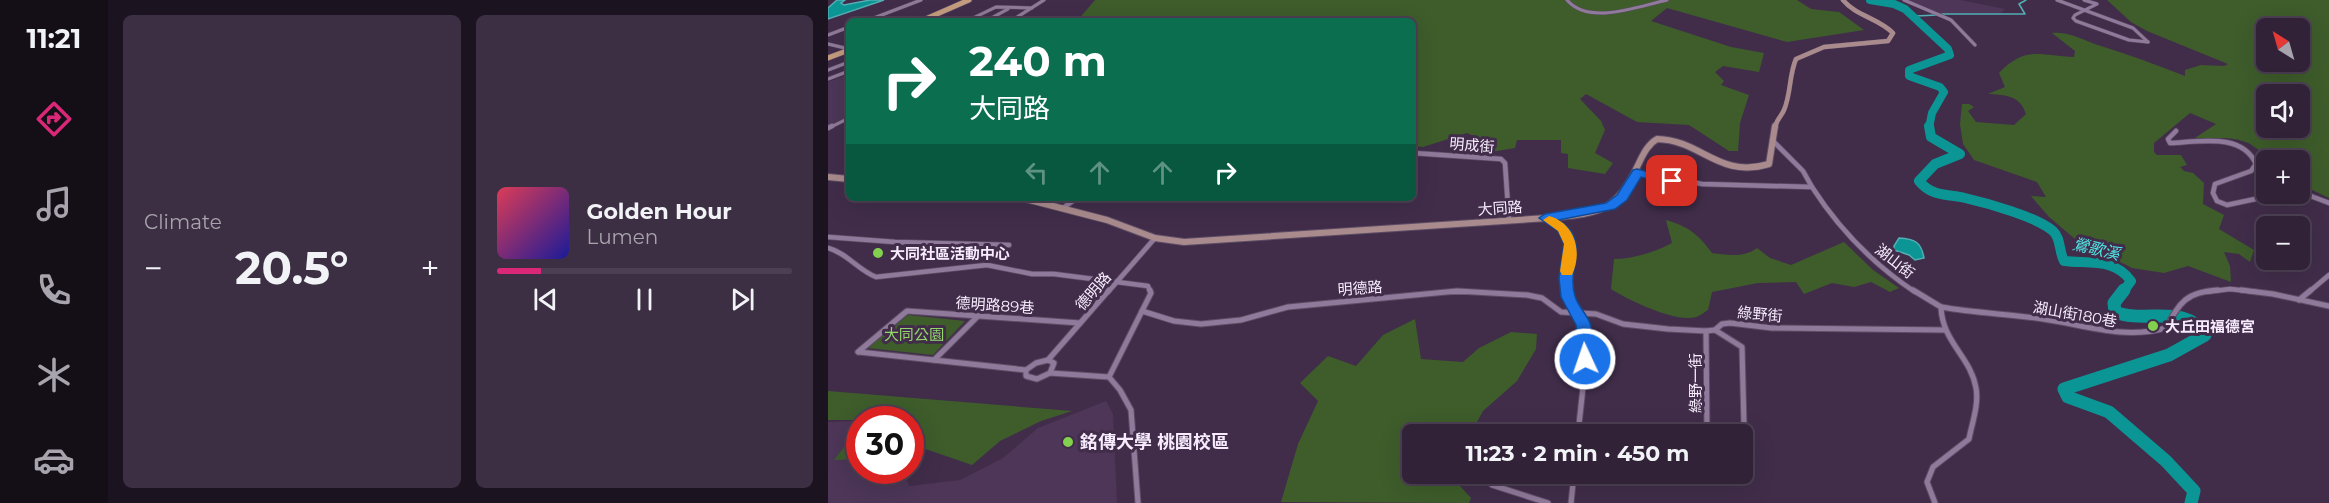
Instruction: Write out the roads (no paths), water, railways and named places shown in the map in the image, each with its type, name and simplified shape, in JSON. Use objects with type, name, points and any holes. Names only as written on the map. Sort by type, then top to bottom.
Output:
[{"type":"main road","points":[[928,18],[969,0]]},
{"type":"main road","points":[[828,58],[846,51]]},
{"type":"street","points":[[874,18],[921,0]]},
{"type":"street","points":[[1016,18],[1044,0]]},
{"type":"street","points":[[1567,0],[1587,12],[1601,13],[1667,0]]},
{"type":"street","name":"大同路","points":[[1034,201],[1107,220],[1168,241],[1217,241],[1509,221],[1545,218],[1610,207],[1622,198],[1637,172],[1648,145],[1655,139],[1669,138],[1724,165],[1749,168],[1769,164],[1772,160],[1772,140],[1776,122],[1784,110],[1791,83],[1791,70],[1796,59],[1824,47],[1888,41],[1892,37],[1893,33],[1888,27],[1856,14],[1843,0]]},
{"type":"street","points":[[1904,0],[1951,20],[1975,45]]},
{"type":"street","points":[[2057,0],[2083,11],[2133,28],[2148,42],[2129,40],[2074,19],[2073,16],[2083,11],[2097,4],[2084,0]]},
{"type":"street","points":[[973,18],[996,7],[1032,8]]},
{"type":"street","points":[[991,18],[1010,7]]},
{"type":"street","points":[[828,35],[846,28]]},
{"type":"street","points":[[828,44],[846,49]]},
{"type":"street","points":[[828,70],[846,63]]},
{"type":"street","points":[[828,79],[846,72]]},
{"type":"street","points":[[828,128],[846,119]]},
{"type":"street","points":[[2176,131],[2168,139],[2170,143],[2223,141],[2238,144],[2255,159],[2256,164],[2251,171],[2215,184],[2213,193],[2217,201],[2227,205],[2256,199]]},
{"type":"street","name":"湖山街","points":[[1772,140],[1803,171],[1826,211],[1856,245],[1904,284],[1941,307]]},
{"type":"street","name":"明成街","points":[[1416,153],[1501,159],[1506,163],[1509,221]]},
{"type":"street","points":[[1637,172],[1672,181],[1733,188],[1812,187]]},
{"type":"street","points":[[828,177],[846,179]]},
{"type":"street","points":[[2310,196],[2329,203]]},
{"type":"street","points":[[1063,208],[1073,201]]},
{"type":"street","points":[[1545,218],[1563,229],[1570,244],[1566,278],[1568,297],[1583,325],[1585,359],[1579,424]]},
{"type":"street","points":[[828,237],[1010,246]]},
{"type":"street","name":"德明路","points":[[1026,370],[1036,363],[1048,360],[1155,238]]},
{"type":"street","points":[[828,248],[843,252],[863,272],[876,277],[987,265],[1032,274],[1054,274],[1148,286],[1151,289],[1142,311],[1108,377]]},
{"type":"street","points":[[2299,300],[2329,275]]},
{"type":"street","name":"明德路","points":[[1142,311],[1174,321],[1201,324],[1241,320],[1288,307],[1457,291],[1527,295],[1542,298],[1560,312],[1578,312]]},
{"type":"street","name":"湖山街180巷","points":[[1941,307],[1973,314],[2046,320],[2086,330],[2122,334],[2153,333],[2166,328],[2180,303],[2195,294],[2216,291],[2250,291],[2329,306]]},
{"type":"street","points":[[1935,503],[1927,482],[1933,466],[1970,439],[1976,385],[1945,330],[1940,318],[1941,307]]},
{"type":"street","name":"德明路89巷","points":[[934,360],[858,352],[907,310],[1081,323]]},
{"type":"street","name":"綠野街","points":[[1578,312],[1623,324],[1706,331],[1715,330],[1722,324],[1730,323],[1772,328],[1945,330]]},
{"type":"street","points":[[934,360],[978,316]]},
{"type":"street","points":[[1715,330],[1742,347],[1743,424]]},
{"type":"street","name":"綠野一街","points":[[1706,331],[1707,424]]},
{"type":"street","points":[[934,360],[1026,370],[1026,376],[1032,379],[1050,373],[1108,377],[1120,390],[1131,410],[1137,503]]},
{"type":"street","points":[[1048,360],[1054,366],[1050,373]]},
{"type":"street","points":[[1570,503],[1573,484]]},
{"type":"street","points":[[1492,485],[1548,503]]},
{"type":"waterway","name":"鶯歌溪","points":[[1870,0],[1894,4],[1905,9],[1948,49],[1950,55],[1909,70],[1909,76],[1940,87],[1944,92],[1932,113],[1929,127]]},
{"type":"waterway","points":[[1942,14],[2025,14],[2019,4],[2026,0]]},
{"type":"waterway","points":[[1916,16],[1937,15]]},
{"type":"waterway","name":"鶯歌溪","points":[[1929,127],[1931,137],[1960,154],[1935,164],[1919,181],[1924,186],[1940,194],[1974,200],[2011,211],[2046,226],[2056,234],[2064,261],[2109,265],[2125,274],[2131,281],[2123,292]]},
{"type":"waterway","name":"鶯歌溪","points":[[2124,290],[2114,303],[2115,312],[2139,316],[2176,317],[2197,325],[2205,335],[2169,355],[2064,389],[2068,397],[2109,412],[2166,461],[2194,491],[2191,503]]},
{"type":"place","name":"大同社區活動中心","points":[[878,253]]},
{"type":"place","name":"大丘田福德宮","points":[[2153,326]]},
{"type":"place","name":"銘傳大學 桃園校區","points":[[1068,442]]},
{"type":"park label","name":"大同公園","points":[[914,334]]}]
